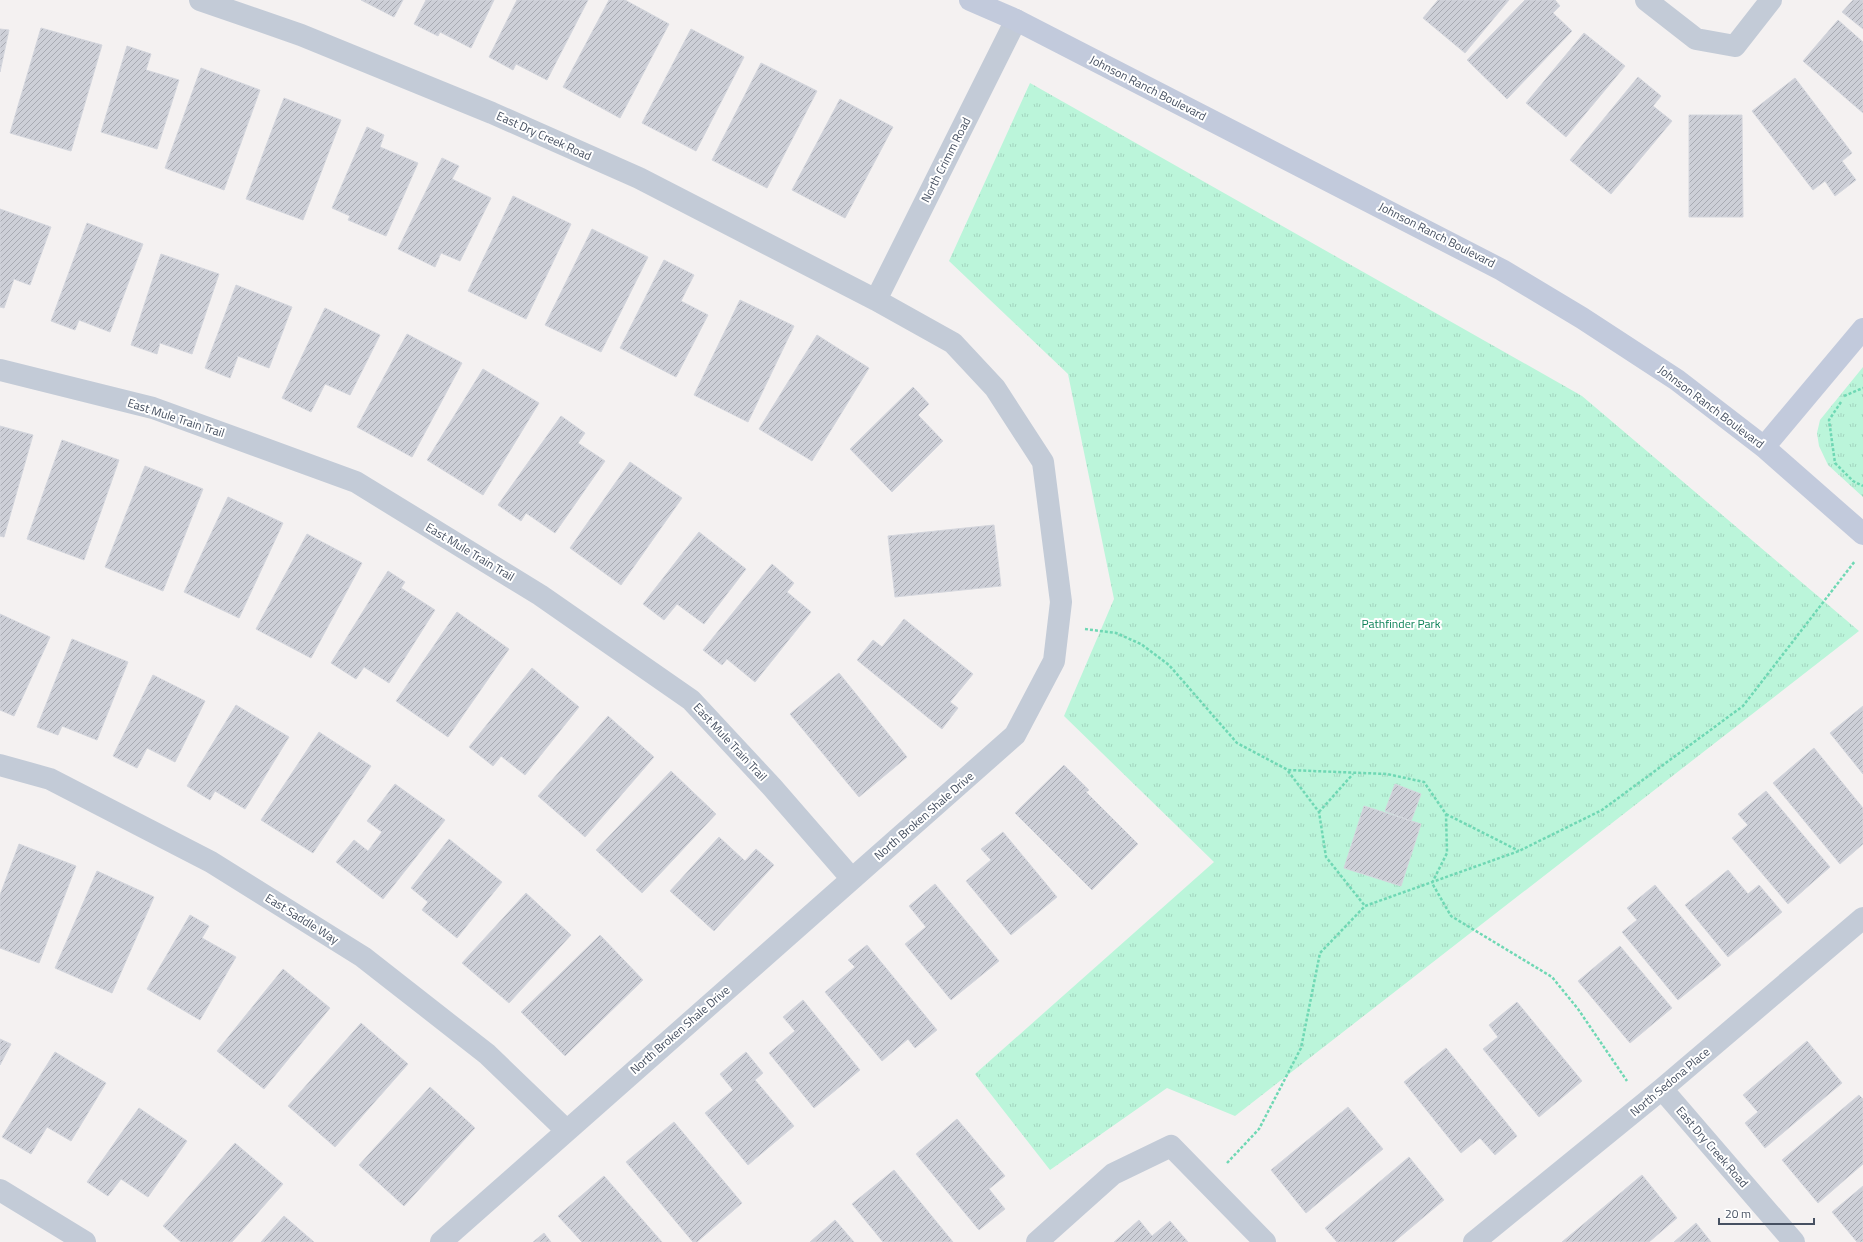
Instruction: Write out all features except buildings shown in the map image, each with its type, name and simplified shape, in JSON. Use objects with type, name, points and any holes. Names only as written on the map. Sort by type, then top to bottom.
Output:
[{"type":"street","name":"East Dry Creek Road","points":[[200,0],[301,35],[492,113],[639,178],[876,300]]},
{"type":"street","name":"Johnson Ranch Boulevard","points":[[970,0],[1016,20],[1502,270],[1582,318],[1677,380],[1764,447],[1863,534]]},
{"type":"street","points":[[1646,0],[1696,40],[1735,46],[1771,0]]},
{"type":"street","name":"North Crimm Road","points":[[876,300],[1016,20]]},
{"type":"street","name":"North Broken Shale Drive","points":[[441,1242],[1015,735],[1054,662],[1061,602],[1043,462],[995,388],[953,343],[876,300]]},
{"type":"street","points":[[1764,447],[1863,328]]},
{"type":"street","name":"East Mule Train Trail","points":[[0,370],[153,408],[356,482],[540,595],[691,700],[772,787],[852,879]]},
{"type":"street","name":"East Saddle Way","points":[[0,765],[50,779],[211,862],[363,957],[487,1054],[566,1130]]},
{"type":"street","name":"North Sedona Place","points":[[1474,1242],[1654,1096],[1863,918]]},
{"type":"street","name":"East Dry Creek Road","points":[[1654,1096],[1794,1242]]},
{"type":"street","points":[[1037,1242],[1113,1174],[1171,1146],[1265,1242]]},
{"type":"street","points":[[0,1190],[85,1242]]},
{"type":"path","points":[[1863,388],[1844,396],[1829,420],[1835,463],[1853,481],[1863,486]]},
{"type":"path","points":[[1206,1181],[1228,1162],[1259,1129],[1301,1048],[1320,952],[1365,906],[1519,851],[1602,810],[1743,706],[1856,560]]},
{"type":"path","points":[[1058,628],[1080,628],[1116,633],[1141,644],[1169,665],[1237,743],[1288,770],[1353,774],[1387,774],[1424,782],[1446,814],[1519,851]]},
{"type":"path","points":[[1288,770],[1319,812],[1326,857],[1365,906]]},
{"type":"path","points":[[1319,812],[1353,774]]},
{"type":"path","points":[[1432,883],[1447,853],[1446,814]]},
{"type":"path","points":[[1432,883],[1451,916],[1552,977],[1578,1009],[1622,1075],[1654,1096]]},
{"type":"green space","name":"Pathfinder Park","points":[[1030,83],[1582,396],[1859,631],[1235,1116],[1167,1088],[1050,1170],[975,1074],[1214,862],[1064,716],[1114,599],[1068,374],[949,261]]},
{"type":"green space","points":[[1863,367],[1863,497],[1828,465],[1819,446],[1817,433],[1820,420]]}]
